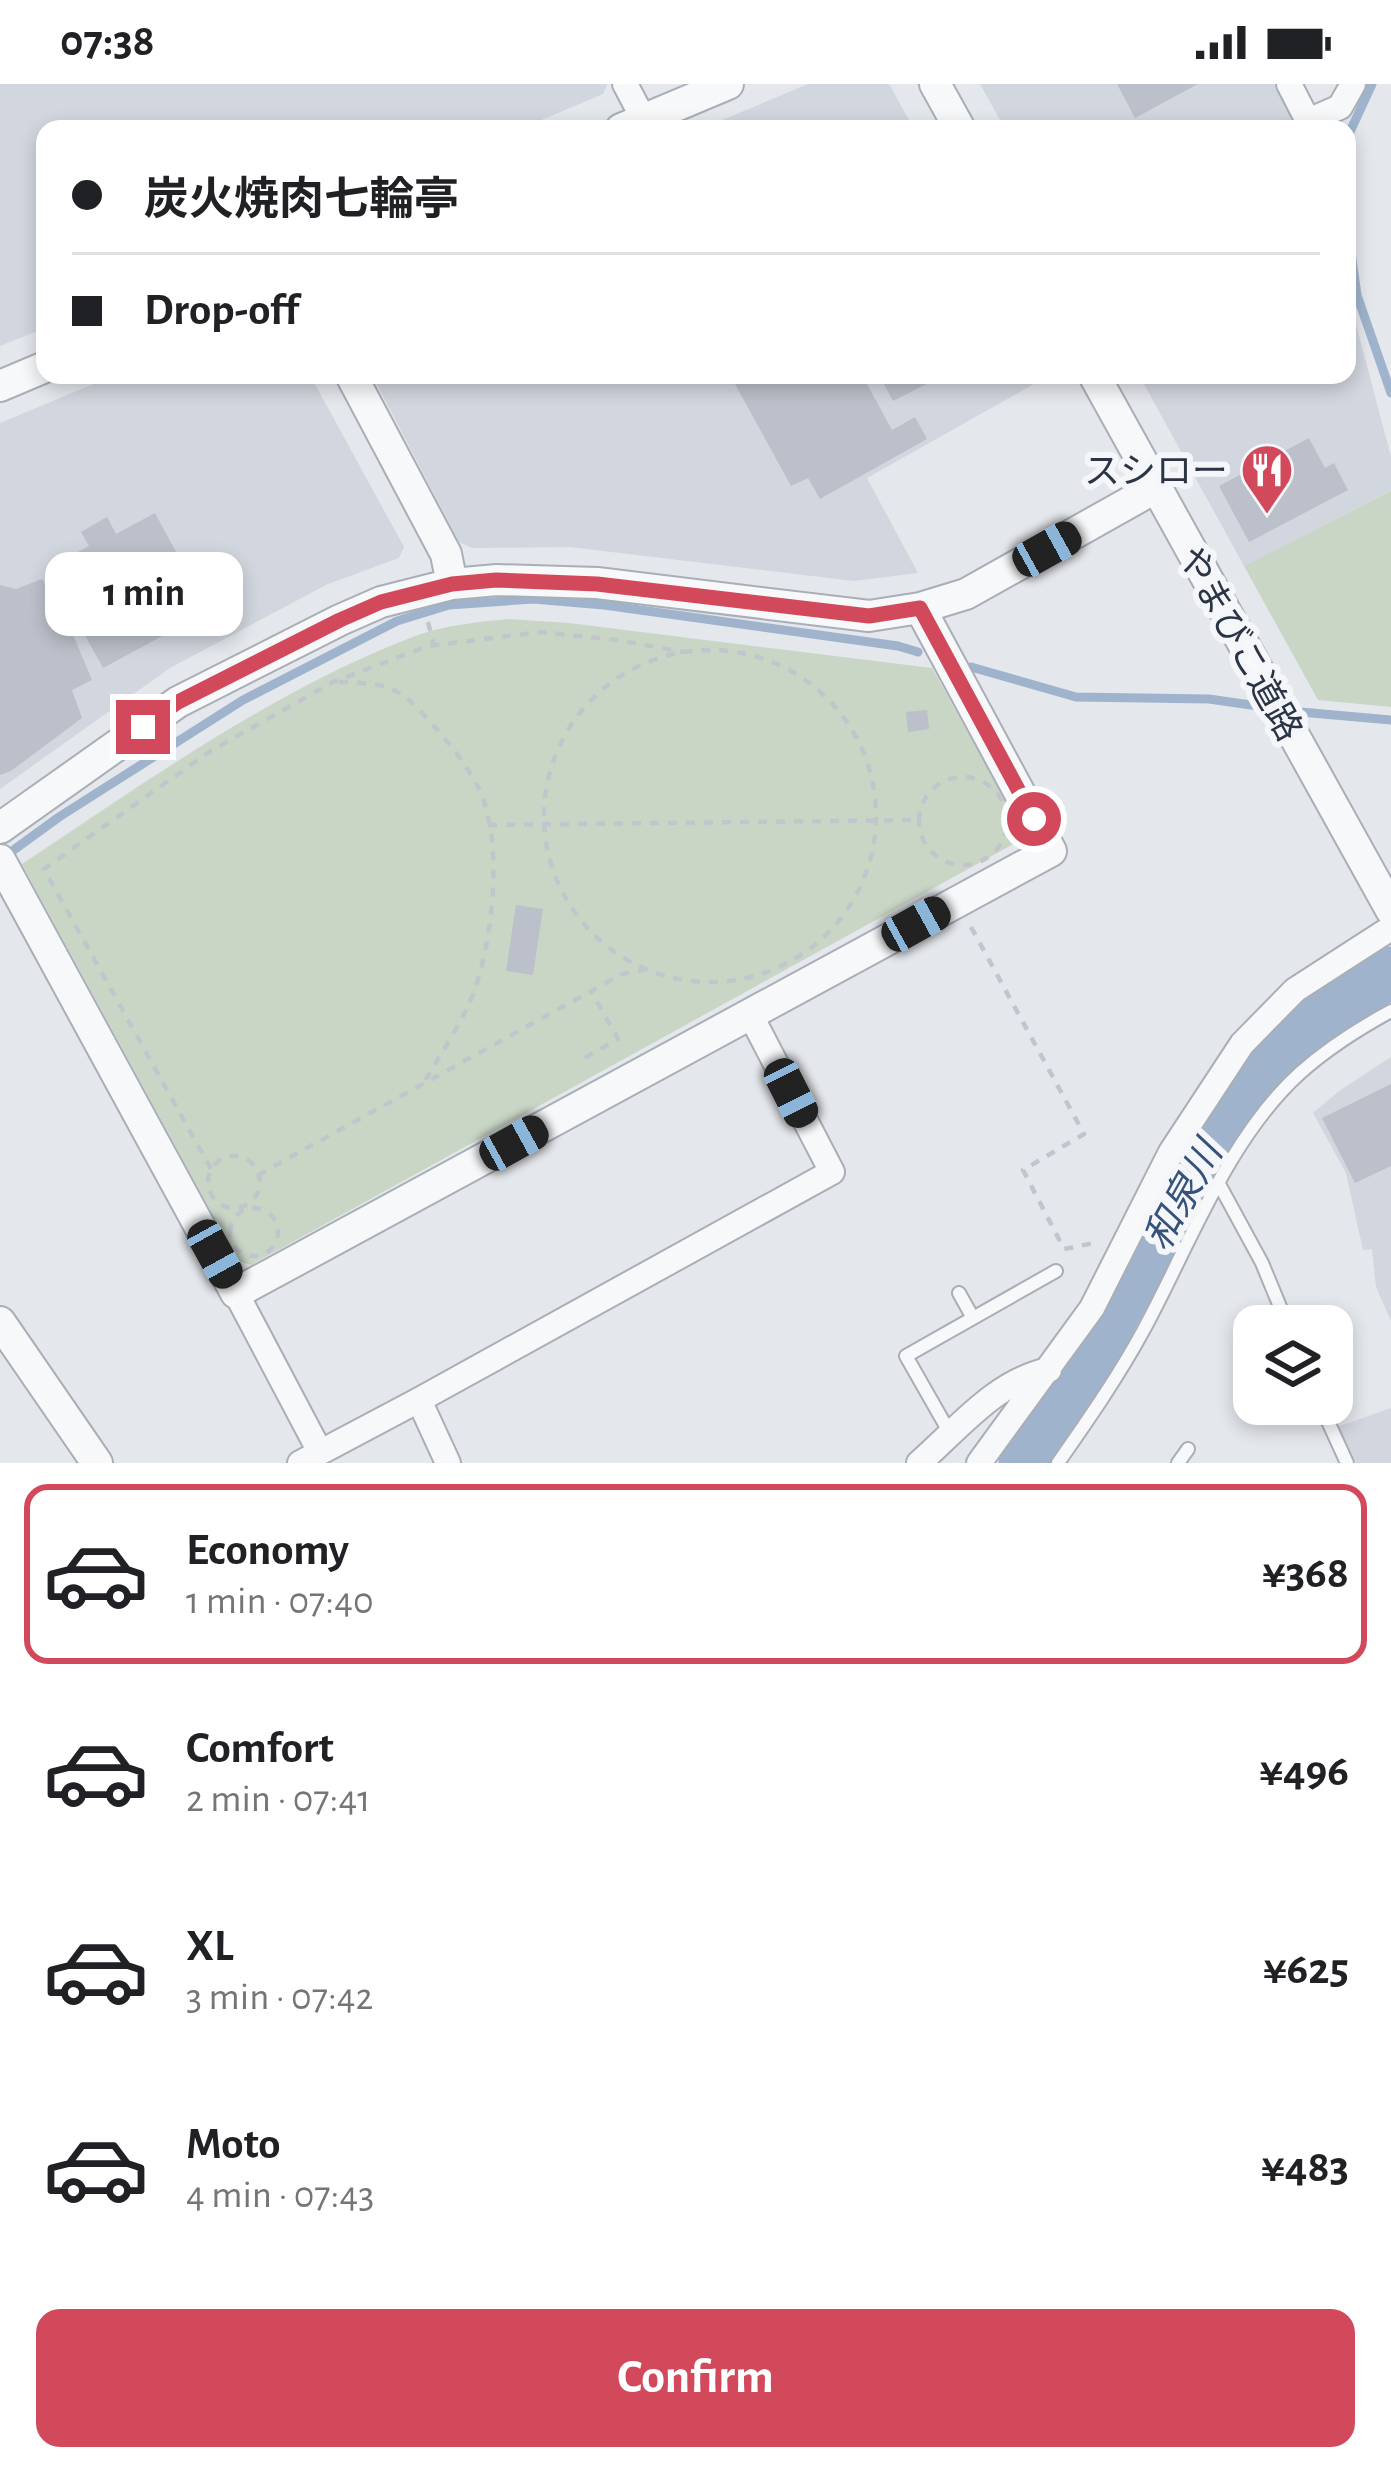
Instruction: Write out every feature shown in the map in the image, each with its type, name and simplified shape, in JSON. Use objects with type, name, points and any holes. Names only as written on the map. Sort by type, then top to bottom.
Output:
[{"type":"street","points":[[626,84],[632,120]]},
{"type":"street","points":[[642,120],[728,84]]},
{"type":"street","points":[[935,84],[955,120]]},
{"type":"street","points":[[1289,84],[1307,120]]},
{"type":"street","points":[[1310,120],[1340,106],[1353,84]]},
{"type":"street","points":[[0,386],[36,372]]},
{"type":"street","points":[[356,384],[446,554],[452,584]]},
{"type":"street","name":"やまびこ道路","points":[[1099,384],[1391,910]]},
{"type":"street","points":[[0,828],[178,702],[381,602],[452,584],[496,580],[597,584],[869,616],[966,594],[1155,488]]},
{"type":"street","points":[[236,1293],[1051,850],[920,608]]},
{"type":"street","points":[[0,860],[236,1293],[310,1458],[832,1172],[750,1014]]},
{"type":"street","points":[[979,1463],[1092,1308],[1171,1152],[1242,1045],[1295,990],[1391,928]]},
{"type":"street","points":[[0,1322],[97,1463]]},
{"type":"street","points":[[920,1463],[990,1398],[1028,1374],[1049,1370]]},
{"type":"street","points":[[419,1400],[448,1463]]},
{"type":"lane","points":[[1058,1463],[1142,1334],[1257,1121],[1297,1076],[1346,1035],[1391,1011]]},
{"type":"lane","points":[[1219,1184],[1279,1305]]},
{"type":"lane","points":[[951,1435],[906,1356],[1056,1271]]},
{"type":"lane","points":[[958,1292],[973,1318]]},
{"type":"lane","points":[[1330,1425],[1347,1463]]},
{"type":"lane","points":[[1178,1463],[1188,1449]]},
{"type":"path","points":[[425,612],[434,645]]},
{"type":"path","points":[[211,1169],[44,869],[208,752],[333,682],[434,645],[541,632],[684,652],[732,650],[784,666],[828,697],[860,741],[876,793],[874,849],[854,901],[818,944],[769,972],[715,983],[648,970],[609,950],[571,910],[548,859],[543,804],[556,751],[585,705],[627,671],[684,652]]},
{"type":"path","points":[[333,682],[382,683],[412,702],[451,746],[480,790],[488,824],[493,892],[480,974],[469,1005],[422,1086]]},
{"type":"path","points":[[959,777],[986,783],[997,791],[1007,830],[991,856],[962,866],[934,855],[924,843],[919,820],[925,798],[934,788],[959,777]]},
{"type":"path","points":[[488,824],[919,820]]},
{"type":"path","points":[[957,901],[1084,1134],[1023,1170],[1064,1250],[1130,1234]]},
{"type":"path","points":[[258,1175],[622,974],[648,970]]},
{"type":"path","points":[[585,1058],[618,1039],[591,991]]},
{"type":"path","points":[[258,1175],[252,1164],[238,1156],[211,1169],[208,1181],[213,1198],[228,1208],[244,1208],[261,1209],[274,1218],[279,1234],[272,1249],[249,1256],[231,1242],[230,1234],[233,1220],[244,1208],[257,1194],[258,1175]]},
{"type":"shaded area","points":[[0,84],[607,84],[603,94],[541,120],[36,120],[36,332],[0,346]]},
{"type":"shaded area","points":[[808,84],[889,84],[909,120],[722,120]]},
{"type":"shaded area","points":[[980,84],[1274,84],[1293,120],[1000,120]]},
{"type":"shaded area","points":[[1356,324],[1391,457],[1391,491],[1244,566],[1144,384],[1356,384]]},
{"type":"shaded area","points":[[93,384],[315,384],[404,547],[399,558],[328,584],[170,668],[0,789],[0,423]]},
{"type":"shaded area","points":[[377,384],[1034,384],[867,478],[918,573],[854,581],[570,547],[472,548],[459,542]]},
{"type":"shaded area","points":[[1391,1057],[1391,1321],[1376,1287],[1372,1249],[1363,1250],[1346,1173],[1313,1113]]},
{"type":"shaded area","points":[[1391,1408],[1391,1463],[1356,1463],[1337,1427]]},
{"type":"green space","points":[[1391,491],[1391,707],[1318,700],[1244,566]]},
{"type":"green space","points":[[508,619],[932,668],[1026,837],[251,1265],[238,1261],[22,864],[214,738],[314,681],[418,635]]},
{"type":"building","points":[[1117,84],[1198,84],[1135,118]]},
{"type":"building","points":[[735,384],[867,384],[892,430],[915,417],[927,439],[820,499],[808,478],[791,486]]},
{"type":"building","points":[[884,384],[926,384],[893,401]]},
{"type":"building","name":"スシロー","points":[[1309,438],[1325,468],[1334,463],[1348,490],[1249,542],[1219,486]]},
{"type":"building","points":[[155,513],[212,618],[194,628],[190,621],[103,668],[48,568],[89,546],[81,532],[107,517],[116,534]]},
{"type":"building","points":[[42,579],[92,680],[72,690],[82,718],[0,775],[0,585],[16,589]]},
{"type":"building","points":[[927,710],[929,729],[908,732],[906,712]]},
{"type":"building","points":[[516,905],[543,909],[533,975],[506,971]]},
{"type":"building","points":[[1391,1084],[1391,1166],[1355,1183],[1322,1118]]},
{"type":"waterway","points":[[1355,120],[1372,84]]},
{"type":"waterway","points":[[1356,288],[1391,393]]},
{"type":"waterway","points":[[15,849],[243,700],[397,621],[449,605],[533,599],[604,605],[918,652]]},
{"type":"waterway","points":[[971,667],[1076,697],[1209,699],[1272,708]]},
{"type":"waterway","points":[[1289,711],[1391,720]]},
{"type":"waterway","name":"和泉川","points":[[1024,1463],[1065,1405],[1225,1119],[1283,1046],[1391,972]]},
{"type":"place","name":"スシロー","points":[[1267,516]]},
{"type":"route","points":[[143,727],[178,702],[340,620],[381,602],[452,584],[496,580],[597,584],[869,616],[920,608],[1034,819]]}]
